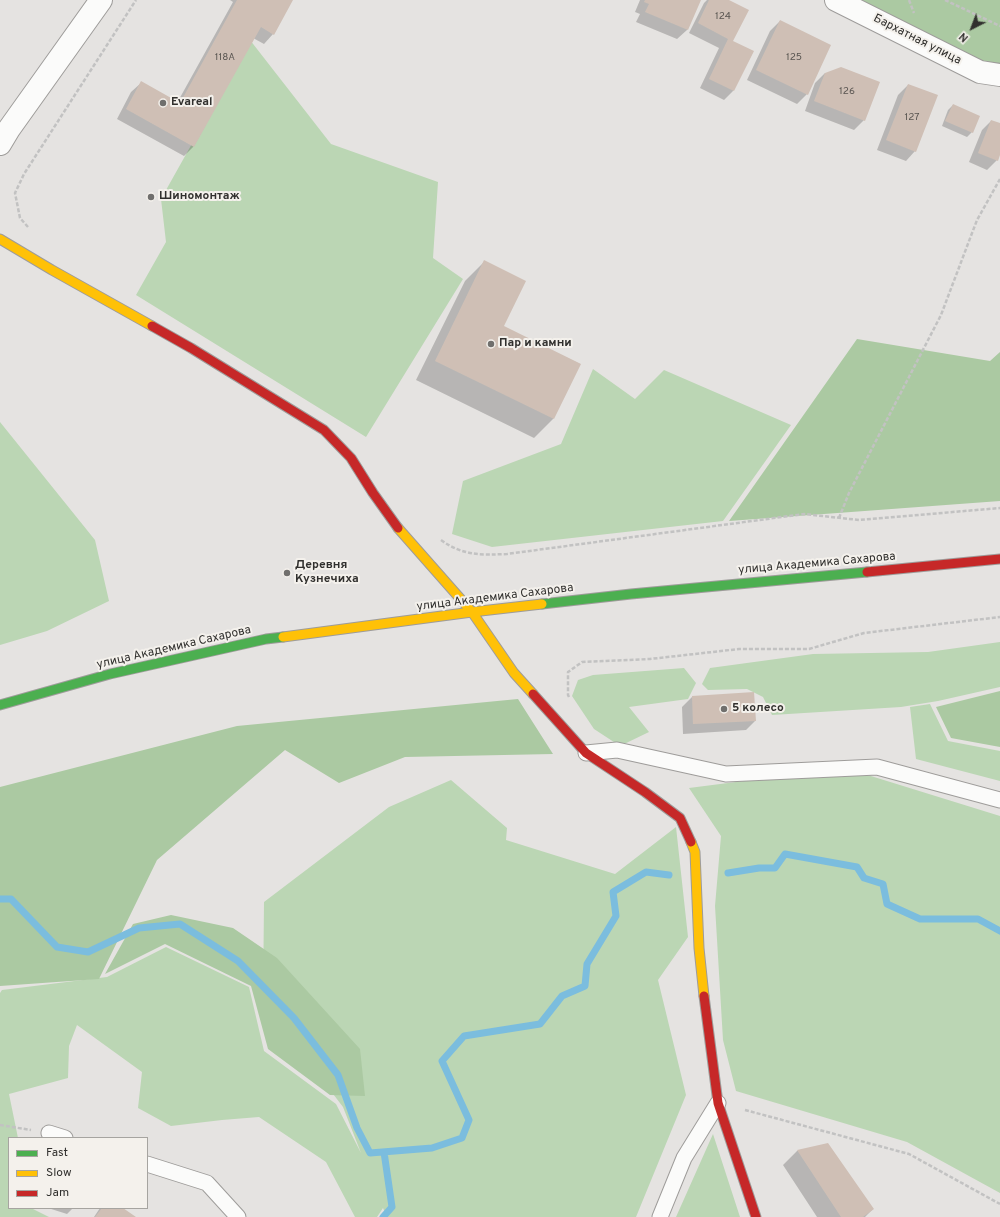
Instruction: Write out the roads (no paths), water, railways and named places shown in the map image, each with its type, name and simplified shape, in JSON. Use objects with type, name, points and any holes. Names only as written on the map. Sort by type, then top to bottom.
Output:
[{"type":"street","points":[[0,144],[9,129],[101,0]]},
{"type":"street","name":"Бархатная улица","points":[[836,0],[980,72],[1000,75]]},
{"type":"street","points":[[0,239],[191,348],[324,430],[351,458],[394,523],[472,612],[514,673],[586,753],[646,792],[680,818],[695,852],[700,956],[706,1017],[718,1103],[756,1217]]},
{"type":"street","name":"улица Академика Сахарова","points":[[0,704],[110,674],[266,639],[472,612],[631,594],[1000,560]]},
{"type":"lane","points":[[586,753],[617,750],[726,774],[877,767],[1000,800]]},
{"type":"lane","points":[[660,1217],[684,1158],[718,1103]]},
{"type":"lane","points":[[49,1133],[62,1137]]},
{"type":"lane","points":[[148,1164],[207,1183],[238,1217]]},
{"type":"waterway","points":[[728,873],[759,868],[775,868],[785,854],[857,867],[864,878],[883,884],[887,904],[920,919],[978,919],[1000,931]]},
{"type":"waterway","points":[[0,899],[11,899],[57,947],[88,952],[139,928],[180,924],[238,961],[294,1018],[338,1075],[357,1128],[370,1153],[432,1148],[462,1138],[469,1120],[442,1061],[464,1036],[540,1024],[562,996],[585,986],[587,964],[616,916],[613,892],[646,872],[669,875]]},
{"type":"waterway","points":[[383,1217],[392,1207],[384,1152]]},
{"type":"place","name":"Evareal","points":[[163,103]]},
{"type":"place","name":"Шиномонтаж","points":[[151,197]]},
{"type":"place","name":"Пар и камни","points":[[491,344]]},
{"type":"place","name":"Деревня Кузнечиха","points":[[287,573]]},
{"type":"place","name":"5 колесо","points":[[724,709]]}]
